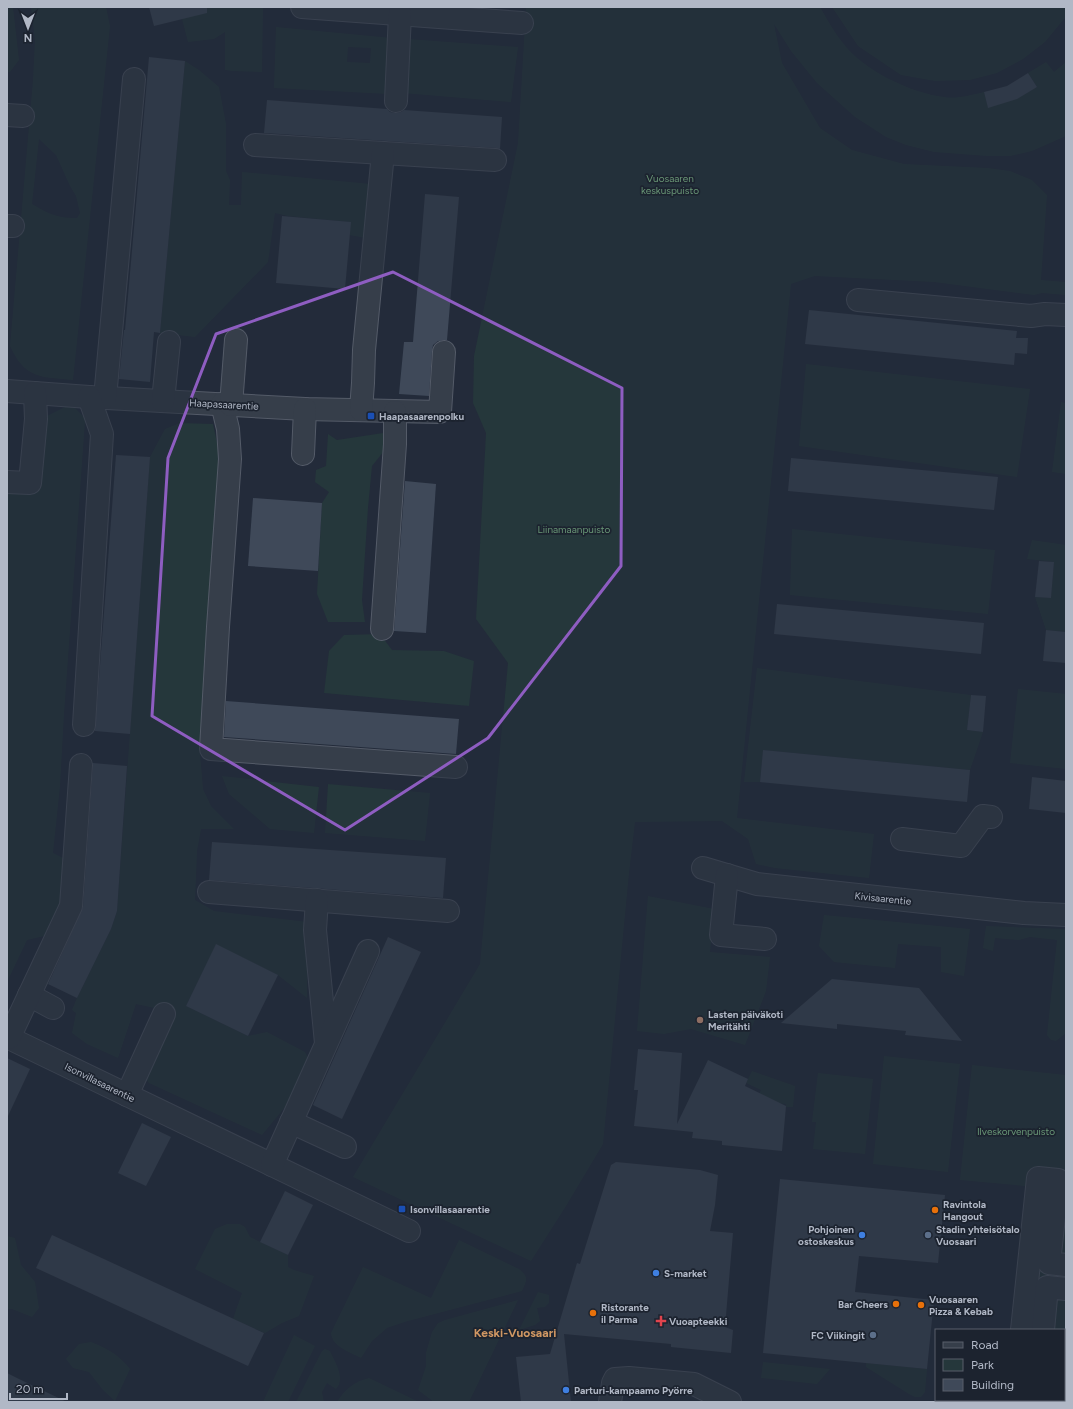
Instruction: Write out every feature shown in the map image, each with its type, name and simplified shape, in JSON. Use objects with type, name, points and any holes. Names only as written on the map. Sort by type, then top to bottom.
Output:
[{"type":"street","points":[[302,7],[405,12],[522,23]]},
{"type":"street","points":[[396,101],[405,12]]},
{"type":"street","points":[[84,725],[102,434],[97,397],[134,79]]},
{"type":"street","points":[[255,145],[495,160]]},
{"type":"street","points":[[361,410],[364,350],[382,153]]},
{"type":"street","points":[[858,300],[1022,316],[1055,314]]},
{"type":"street","points":[[236,340],[226,404],[230,459],[211,749],[456,767]]},
{"type":"street","points":[[162,401],[169,342]]},
{"type":"street","name":"Haapasaarentie","points":[[7,391],[305,409],[440,412],[444,352]]},
{"type":"street","points":[[7,482],[30,483],[36,419],[35,393]]},
{"type":"street","points":[[303,454],[305,409]]},
{"type":"street","points":[[382,629],[395,444],[395,412]]},
{"type":"street","points":[[8,1038],[71,906],[81,765]]},
{"type":"street","points":[[902,839],[961,846],[983,816],[991,817]]},
{"type":"street","name":"Kivisaarentie","points":[[703,868],[757,884],[1024,913],[1066,915]]},
{"type":"street","points":[[727,875],[721,935],[765,939]]},
{"type":"street","points":[[209,892],[448,911]]},
{"type":"street","points":[[316,900],[315,930],[326,1045]]},
{"type":"street","points":[[272,1165],[368,951]]},
{"type":"street","points":[[29,996],[53,1008]]},
{"type":"street","points":[[127,1095],[164,1014]]},
{"type":"street","name":"Isonvillasaarentie","points":[[8,1038],[409,1230]]},
{"type":"street","points":[[291,1122],[345,1147]]},
{"type":"street","points":[[1022,1329],[1038,1178],[1058,1180],[1049,1264],[1066,1265]]},
{"type":"street","points":[[1043,1329],[1048,1287],[1066,1289]]},
{"type":"street","points":[[610,1402],[613,1383],[616,1379],[629,1378],[694,1384],[730,1402]]},
{"type":"highlighted area","points":[[393,272],[622,388],[621,566],[488,738],[345,830],[152,716],[168,458],[216,334]]},
{"type":"green space","points":[[7,7],[13,7],[19,60],[10,72],[7,72]]},
{"type":"green space","points":[[31,7],[106,7],[110,26],[73,380],[43,377],[35,374],[22,365],[10,346],[33,80],[35,40]],"holes":[[[39,139],[56,155],[76,196],[80,213],[77,218],[64,218],[53,215],[32,204]]]},
{"type":"green space","points":[[187,7],[263,7],[262,72],[225,70],[225,32],[214,39],[188,42],[182,19]]},
{"type":"green space","name":"Vuosaaren keskuspuisto","points":[[526,7],[820,7],[843,43],[852,53],[875,71],[889,79],[917,91],[931,95],[954,97],[984,92],[988,107],[1037,87],[1028,73],[1046,62],[1054,72],[1066,62],[1066,136],[1032,151],[1010,156],[987,156],[934,152],[906,145],[886,137],[855,117],[817,83],[791,51],[774,24],[782,63],[820,128],[852,150],[904,164],[988,168],[1010,171],[1032,180],[1047,195],[1041,280],[1066,282],[1066,295],[1042,293],[1034,295],[934,282],[815,276],[791,284],[737,818],[874,834],[869,878],[775,868],[756,864],[748,839],[722,821],[635,822],[603,1144],[531,1261],[353,1177],[480,964],[508,663],[476,619],[486,433],[473,403],[474,356],[518,143]]},
{"type":"green space","points":[[832,7],[1066,7],[1066,18],[1045,42],[1023,59],[997,73],[970,80],[935,81],[901,75],[858,46]]},
{"type":"green space","points":[[276,27],[392,38],[388,94],[274,88]],"holes":[[[348,47],[371,48],[370,63],[347,62]]]},
{"type":"green space","points":[[408,39],[518,47],[511,102],[403,93]]},
{"type":"green space","points":[[185,61],[199,70],[219,87],[226,124],[226,171],[230,180],[229,205],[241,205],[242,172],[371,184],[366,238],[349,235],[350,222],[288,216],[275,213],[268,262],[195,337],[160,333]]},
{"type":"green space","points":[[806,364],[1030,389],[1017,477],[799,446]]},
{"type":"green space","points":[[1061,402],[1066,403],[1066,474],[1052,472]]},
{"type":"green space","points":[[71,404],[84,417],[85,421],[60,786],[53,853],[67,860],[65,901],[49,935],[27,940],[7,982],[7,494],[33,490],[45,417]]},
{"type":"green space","points":[[180,423],[213,424],[222,466],[211,653],[200,753],[203,789],[211,806],[234,829],[201,829],[197,851],[195,900],[214,911],[308,922],[307,998],[278,975],[216,945],[186,1006],[248,1036],[267,1032],[305,1052],[308,1058],[290,1101],[262,1135],[149,1083],[142,1073],[159,1009],[136,1004],[118,1058],[87,1044],[72,1033],[76,1013],[72,1010],[111,929],[117,911],[150,457],[165,429]]},
{"type":"green space","points":[[383,433],[384,451],[372,466],[368,508],[362,600],[365,622],[328,622],[317,594],[322,503],[329,492],[315,482],[316,470],[326,466],[328,434],[337,440]]},
{"type":"green space","points":[[792,529],[995,550],[988,614],[790,595]]},
{"type":"green space","points":[[1032,540],[1066,545],[1066,632],[1046,630],[1035,597],[1051,598],[1054,562],[1027,559]]},
{"type":"green space","points":[[380,634],[392,650],[444,651],[474,661],[469,706],[324,693],[329,651],[344,635]]},
{"type":"green space","points":[[757,668],[971,695],[967,730],[983,732],[970,770],[763,750],[760,782],[744,782]]},
{"type":"green space","points":[[1018,689],[1066,694],[1066,769],[1010,763]]},
{"type":"green space","points":[[222,776],[319,787],[314,833],[270,829],[229,794]]},
{"type":"green space","points":[[328,784],[430,793],[425,841],[325,833]]},
{"type":"green space","points":[[648,896],[714,909],[710,952],[770,957],[766,991],[745,1045],[691,1029],[664,1034],[637,1031]]},
{"type":"green space","points":[[824,915],[970,929],[964,976],[941,972],[941,947],[898,944],[895,968],[834,962],[819,946]]},
{"type":"green space","points":[[986,926],[1066,929],[1066,1033],[1056,1041],[1051,1040],[1047,1035],[1057,940],[1030,937],[1019,940],[995,938],[993,951],[983,948]]},
{"type":"green space","points":[[884,1056],[960,1064],[948,1172],[873,1164]]},
{"type":"green space","name":"Ilveskorvenpuisto","points":[[972,1065],[1066,1075],[1066,1402],[987,1402],[1065,1401],[1065,1329],[1019,1329],[1036,1187],[960,1180]]},
{"type":"green space","points":[[752,1071],[795,1086],[793,1107],[786,1107],[786,1104],[777,1103],[759,1094],[761,1090],[746,1083]]},
{"type":"green space","points":[[818,1073],[873,1079],[865,1154],[813,1149],[816,1122],[812,1122]]},
{"type":"green space","points":[[227,1224],[240,1224],[245,1227],[250,1237],[288,1255],[288,1267],[314,1276],[299,1316],[282,1323],[265,1333],[233,1319],[242,1293],[195,1269],[215,1229]]},
{"type":"green space","points":[[7,1236],[15,1238],[21,1265],[35,1282],[39,1308],[32,1317],[12,1309],[7,1309]]},
{"type":"green space","points":[[459,1240],[519,1269],[526,1277],[522,1291],[408,1321],[387,1328],[372,1341],[361,1358],[342,1348],[335,1342],[331,1333],[363,1267],[431,1298]]},
{"type":"green space","points":[[538,1292],[549,1295],[549,1303],[545,1307],[537,1308],[540,1321],[535,1325],[519,1330]]},
{"type":"green space","points":[[518,1300],[469,1402],[434,1402],[418,1390],[426,1366],[426,1353],[432,1332],[438,1323]]},
{"type":"green space","points":[[294,1335],[315,1346],[288,1402],[263,1402]]},
{"type":"green space","points":[[91,1342],[112,1352],[130,1369],[115,1401],[103,1390],[89,1372],[73,1368],[66,1359],[79,1344]]},
{"type":"green space","points":[[325,1349],[330,1351],[339,1370],[339,1385],[336,1389],[327,1383],[322,1392],[324,1402],[296,1402],[322,1351]]},
{"type":"green space","points":[[763,1362],[830,1369],[817,1384],[761,1378]]},
{"type":"green space","points":[[866,1363],[927,1369],[925,1392],[921,1397],[915,1397],[866,1367]]},
{"type":"green space","points":[[369,1378],[418,1402],[337,1402],[350,1387],[359,1381]]},
{"type":"building","points":[[149,7],[207,7],[207,13],[154,26]]},
{"type":"building","points":[[149,57],[185,61],[160,333],[154,332],[150,382],[119,379],[125,330]]},
{"type":"building","points":[[1028,73],[1037,87],[1017,99],[988,108],[984,92],[1007,86]]},
{"type":"building","points":[[267,100],[387,109],[390,112],[395,113],[404,110],[502,117],[500,149],[264,133]]},
{"type":"building","points":[[425,194],[459,197],[447,340],[438,341],[433,345],[429,396],[399,394],[404,342],[413,342]]},
{"type":"building","points":[[282,216],[351,222],[345,289],[276,283]]},
{"type":"building","points":[[809,310],[1017,331],[1016,338],[1028,338],[1027,354],[1015,353],[1014,365],[805,344]]},
{"type":"building","points":[[116,455],[150,457],[130,734],[95,731]]},
{"type":"building","points":[[791,458],[998,477],[994,510],[788,491]]},
{"type":"building","points":[[405,481],[436,484],[426,633],[394,631]]},
{"type":"building","points":[[253,498],[322,503],[318,571],[248,566]]},
{"type":"building","points":[[1039,561],[1054,562],[1051,598],[1035,597]]},
{"type":"building","points":[[777,604],[984,623],[981,654],[774,634]]},
{"type":"building","points":[[1046,630],[1066,632],[1066,663],[1043,661]]},
{"type":"building","points":[[971,695],[986,696],[983,732],[967,730]]},
{"type":"building","points":[[226,701],[459,719],[456,754],[224,737]]},
{"type":"building","points":[[763,750],[970,770],[967,802],[760,782]]},
{"type":"building","points":[[93,763],[127,766],[117,911],[111,929],[77,998],[48,984],[83,907]]},
{"type":"building","points":[[1032,777],[1066,781],[1066,813],[1029,809]]},
{"type":"building","points":[[212,842],[446,858],[443,898],[209,880]]},
{"type":"building","points":[[388,937],[421,952],[342,1119],[313,1105]]},
{"type":"building","points":[[216,944],[278,975],[248,1036],[186,1006]]},
{"type":"building","points":[[832,979],[919,988],[962,1041],[905,1035],[906,1031],[837,1024],[837,1029],[781,1023]]},
{"type":"building","points":[[638,1049],[682,1053],[677,1124],[708,1060],[748,1079],[745,1086],[786,1106],[782,1151],[722,1145],[722,1141],[692,1138],[693,1132],[634,1126],[638,1090],[634,1090]]},
{"type":"building","points":[[7,1058],[30,1069],[7,1118]]},
{"type":"building","points":[[142,1123],[171,1137],[146,1186],[118,1173]]},
{"type":"building","name":"S-market","points":[[616,1162],[700,1170],[718,1175],[715,1205],[710,1231],[733,1233],[725,1327],[733,1330],[731,1353],[671,1347],[671,1344],[564,1334],[571,1402],[521,1402],[516,1357],[550,1354],[577,1263],[580,1264],[611,1165]]},
{"type":"building","points":[[780,1179],[945,1195],[938,1263],[859,1256],[855,1292],[934,1300],[927,1369],[763,1353]]},
{"type":"building","points":[[285,1191],[313,1205],[288,1255],[260,1242]]},
{"type":"building","points":[[52,1235],[264,1333],[248,1366],[36,1268]]},
{"type":"building","points":[[7,1373],[19,1379],[67,1402],[7,1402]]},
{"type":"place","name":"Haapasaarenpolku","points":[[371,416]]},
{"type":"place","name":"Lasten päiväkoti Meritähti","points":[[700,1020]]},
{"type":"place","name":"Isonvillasaarentie","points":[[402,1209]]},
{"type":"place","name":"Ravintola Hangout","points":[[935,1210]]},
{"type":"place","name":"Pohjoinen ostoskeskus","points":[[862,1235]]},
{"type":"place","name":"Stadin yhteisötalo Vuosaari","points":[[928,1235]]},
{"type":"place","name":"S-market","points":[[656,1273]]},
{"type":"place","name":"Bar Cheers","points":[[896,1304]]},
{"type":"place","name":"Vuosaaren Pizza & Kebab","points":[[921,1305]]},
{"type":"place","name":"Ristorante il Parma","points":[[593,1313]]},
{"type":"place","name":"Vuoapteekki","points":[[661,1321]]},
{"type":"place","name":"FC Viikingit","points":[[873,1335]]},
{"type":"place","name":"Parturi-kampaamo Pyörre","points":[[566,1390]]},
{"type":"district","name":"Keski-Vuosaari","points":[[515,1333]]},
{"type":"park label","name":"Liinamaanpuisto","points":[[574,529]]}]
